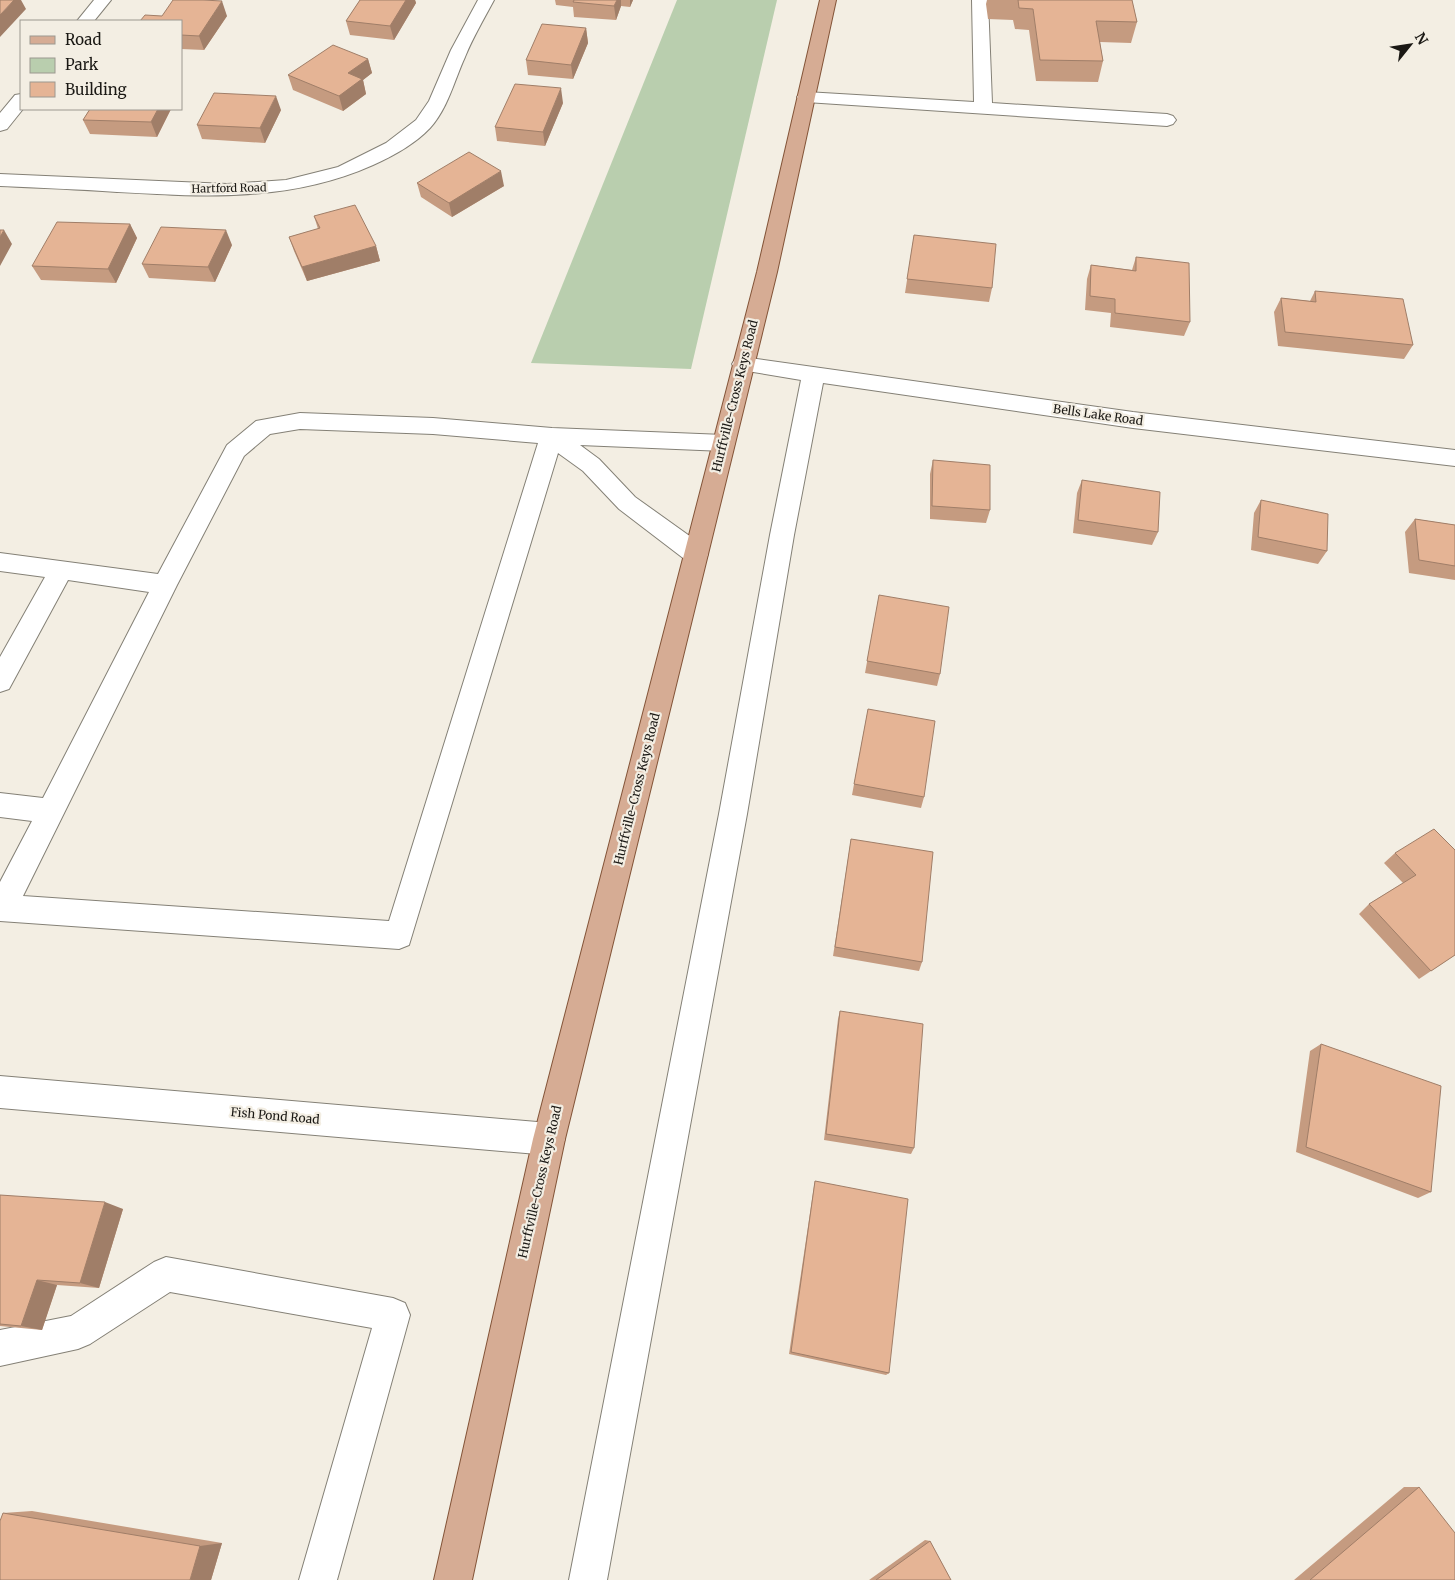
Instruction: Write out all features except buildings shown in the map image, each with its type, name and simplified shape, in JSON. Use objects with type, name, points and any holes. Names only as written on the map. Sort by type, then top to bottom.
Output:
[{"type":"main road","name":"Hurffville-Cross Keys Road","points":[[453,1580],[549,1139],[767,272],[828,0]]},
{"type":"street","points":[[86,20],[103,0]]},
{"type":"street","name":"Hartford Road","points":[[0,180],[253,190],[315,180],[342,172],[387,151],[408,138],[424,123],[442,92],[457,56],[486,0]]},
{"type":"street","points":[[980,0],[983,108]]},
{"type":"street","points":[[806,97],[1167,120]]},
{"type":"street","points":[[0,125],[20,100]]},
{"type":"street","name":"Bells Lake Road","points":[[743,364],[813,376],[1132,420],[1455,458]]},
{"type":"street","points":[[588,1580],[733,814],[782,535],[813,376]]},
{"type":"street","points":[[552,436],[399,935],[2,908],[165,584],[235,451],[264,427],[300,420],[432,426],[552,436],[724,442]]},
{"type":"street","points":[[552,436],[591,465],[627,503],[696,554]]},
{"type":"street","points":[[0,562],[165,584]]},
{"type":"street","points":[[0,681],[61,570]]},
{"type":"street","points":[[0,805],[51,811]]},
{"type":"street","name":"Fish Pond Road","points":[[0,1092],[549,1139]]},
{"type":"street","points":[[0,1348],[78,1332],[166,1274],[392,1315],[318,1580]]},
{"type":"green space","points":[[677,0],[777,0],[691,369],[531,363]]}]
